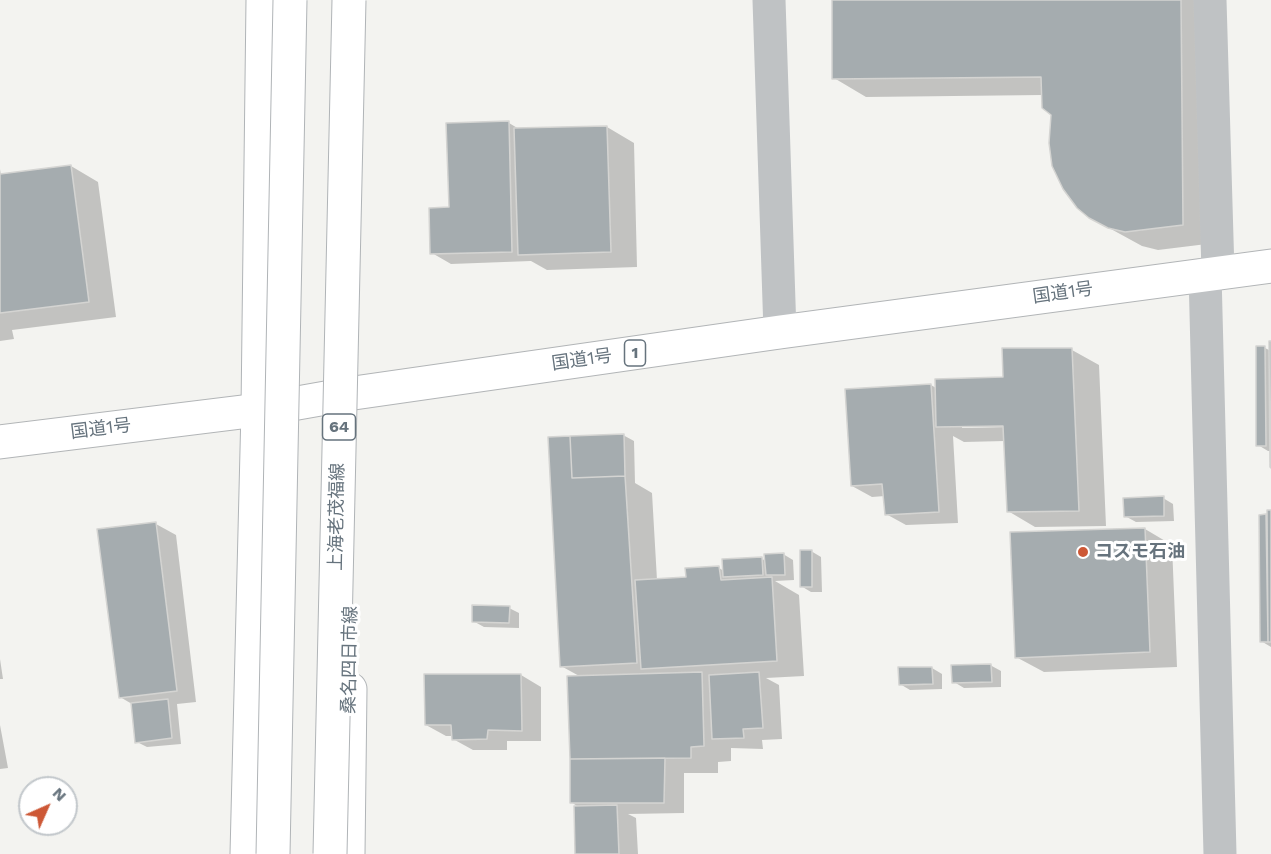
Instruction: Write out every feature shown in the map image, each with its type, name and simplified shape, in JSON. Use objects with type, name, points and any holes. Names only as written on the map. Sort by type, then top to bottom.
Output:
[{"type":"main road","points":[[247,854],[258,410],[263,0]]},
{"type":"main road","points":[[273,854],[290,0]]},
{"type":"main road","name":"上海老茂福線","points":[[330,854],[349,0]]},
{"type":"main road","name":"桑名四日市線","points":[[348,854],[361,0]]},
{"type":"main road","name":"国道1号","points":[[0,442],[258,410],[354,393],[780,332],[1271,266]]},
{"type":"street","points":[[769,0],[780,332]]},
{"type":"street","points":[[1209,0],[1220,854]]},
{"type":"building","points":[[832,0],[1181,0],[1183,225],[1125,232],[1108,228],[1089,218],[1077,208],[1063,189],[1052,166],[1049,143],[1051,115],[1042,108],[1041,77],[832,79]]},
{"type":"building","points":[[509,121],[512,252],[430,254],[429,208],[449,207],[446,123]]},
{"type":"building","points":[[607,126],[611,252],[518,255],[514,128]]},
{"type":"building","points":[[71,165],[89,302],[0,313],[0,174]]},
{"type":"building","points":[[1269,341],[1271,341],[1271,468],[1270,467]]},
{"type":"building","points":[[1256,346],[1265,346],[1266,446],[1256,446]]},
{"type":"building","points":[[1002,348],[1072,348],[1079,511],[1007,512],[1003,426],[936,427],[935,379],[1003,377]]},
{"type":"building","points":[[931,384],[939,512],[885,515],[882,484],[851,486],[845,389]]},
{"type":"building","points":[[624,434],[625,476],[572,478],[570,436]]},
{"type":"building","points":[[570,436],[572,478],[625,476],[637,663],[560,667],[548,437]]},
{"type":"building","points":[[1164,496],[1164,516],[1124,517],[1123,498]]},
{"type":"building","points":[[1267,510],[1271,510],[1271,642],[1268,642]]},
{"type":"building","points":[[1266,514],[1268,642],[1260,642],[1259,515]]},
{"type":"building","points":[[156,522],[177,691],[119,698],[97,529]]},
{"type":"building","points":[[1145,528],[1150,652],[1015,658],[1010,532]]},
{"type":"building","points":[[800,550],[812,550],[812,587],[800,587]]},
{"type":"building","points":[[784,553],[785,575],[766,575],[764,554]]},
{"type":"building","points":[[762,557],[763,575],[723,577],[722,559]]},
{"type":"building","points":[[719,566],[721,580],[772,577],[777,661],[641,669],[635,580],[686,577],[685,568]]},
{"type":"building","points":[[472,605],[510,606],[509,623],[472,622]]},
{"type":"building","points":[[991,664],[992,682],[952,683],[951,665]]},
{"type":"building","points":[[898,667],[932,667],[933,684],[899,685]]},
{"type":"building","points":[[702,672],[704,746],[691,747],[691,758],[570,759],[567,676]]},
{"type":"building","points":[[759,672],[763,728],[743,729],[744,738],[712,739],[709,675]]},
{"type":"building","points":[[424,674],[521,674],[522,731],[488,730],[487,739],[452,740],[451,725],[425,725]]},
{"type":"building","points":[[168,699],[172,738],[135,743],[131,703]]},
{"type":"building","points":[[665,758],[664,803],[570,803],[570,759]]},
{"type":"building","points":[[617,805],[619,854],[575,854],[574,806]]},
{"type":"place","name":"コスモ石油","points":[[1083,552]]}]
